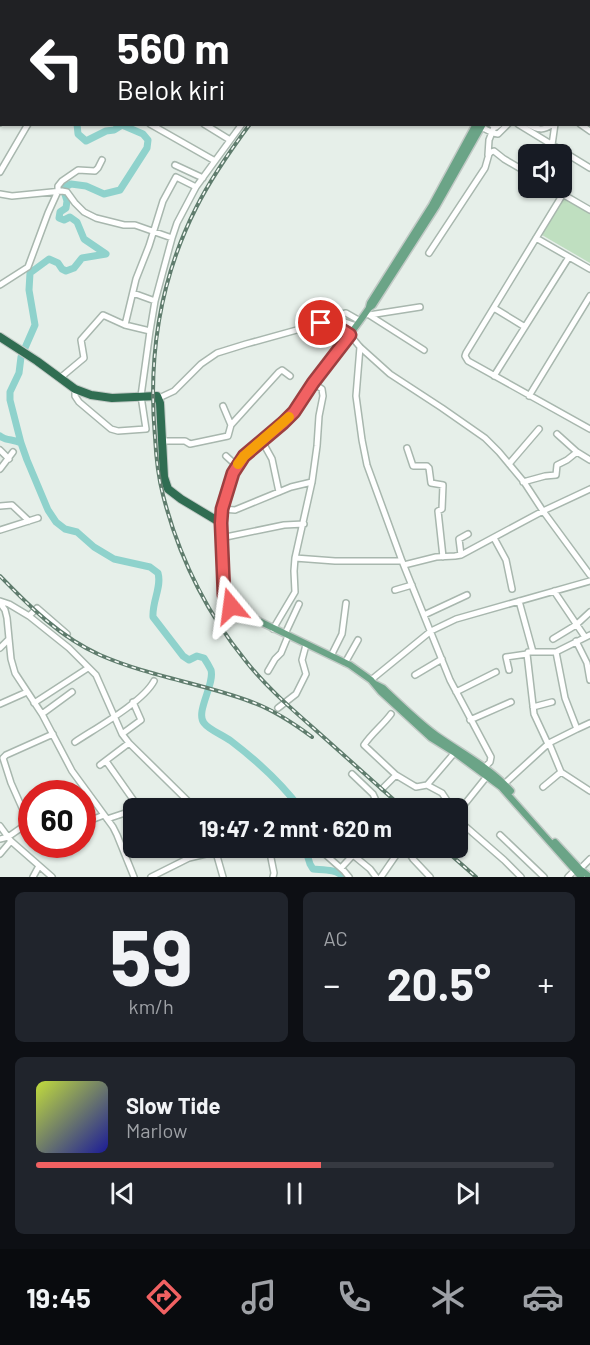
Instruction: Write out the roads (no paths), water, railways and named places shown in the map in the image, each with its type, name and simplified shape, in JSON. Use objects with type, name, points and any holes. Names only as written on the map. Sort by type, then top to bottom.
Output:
[{"type":"highway","points":[[0,337],[75,389],[91,395],[111,398],[157,396],[159,398],[164,477],[168,489],[221,523]]},
{"type":"main road","points":[[478,126],[432,205],[369,303],[368,312],[313,383],[294,412],[244,456],[237,466],[222,509],[224,595],[234,609],[345,663],[373,682],[422,731],[456,751],[503,785],[577,870],[580,877]]},
{"type":"main road","points":[[577,870],[590,877]]},
{"type":"street","points":[[0,172],[27,126]]},
{"type":"street","points":[[207,126],[230,140]]},
{"type":"street","points":[[75,389],[75,396],[79,402],[111,429],[118,431],[146,429],[141,396],[155,302],[172,238],[177,223],[196,187],[240,126]]},
{"type":"street","points":[[494,127],[498,134],[506,126]]},
{"type":"street","points":[[521,126],[550,144]]},
{"type":"street","points":[[532,126],[540,130],[551,126]]},
{"type":"street","points":[[552,144],[554,126]]},
{"type":"street","points":[[158,127],[215,161]]},
{"type":"street","points":[[429,253],[485,168],[494,127]]},
{"type":"street","points":[[183,144],[188,136]]},
{"type":"street","points":[[488,155],[504,159],[518,167]]},
{"type":"street","points":[[572,157],[590,168]]},
{"type":"street","points":[[102,160],[95,171],[74,172],[58,186],[84,212],[96,218],[124,225],[135,225],[172,238]]},
{"type":"street","points":[[175,165],[203,178]]},
{"type":"street","points":[[169,173],[196,187]]},
{"type":"street","points":[[125,325],[136,279],[163,201],[176,177]]},
{"type":"street","points":[[0,194],[12,196],[62,191]]},
{"type":"street","points":[[0,285],[28,267],[48,213],[62,191]]},
{"type":"street","points":[[561,198],[465,356],[468,361],[590,429]]},
{"type":"street","points":[[570,198],[590,210]]},
{"type":"street","points":[[536,238],[590,269]]},
{"type":"street","points":[[494,376],[569,257]]},
{"type":"street","points":[[133,292],[155,302]]},
{"type":"street","points":[[529,396],[590,296]]},
{"type":"street","points":[[368,312],[420,307]]},
{"type":"street","points":[[494,308],[525,327]]},
{"type":"street","points":[[368,312],[424,350]]},
{"type":"street","points":[[159,398],[174,391],[201,364],[217,353],[324,323],[346,313],[358,323]]},
{"type":"street","points":[[60,378],[84,359],[81,340],[103,315],[125,325],[150,331]]},
{"type":"street","points":[[324,323],[337,327],[350,335],[390,374],[485,438],[524,482],[590,575]]},
{"type":"street","points":[[360,347],[356,396],[368,465],[403,563],[456,693],[491,758],[482,770]]},
{"type":"street","points":[[162,441],[185,441],[190,444],[229,435],[231,425],[280,370],[290,376]]},
{"type":"street","points":[[273,629],[295,592],[295,558],[312,482],[323,396],[322,389],[313,383]]},
{"type":"street","points":[[223,406],[231,425]]},
{"type":"street","points":[[509,464],[539,429]]},
{"type":"street","points":[[557,434],[590,460]]},
{"type":"street","points":[[262,441],[272,459],[279,492]]},
{"type":"street","points":[[407,448],[412,465],[427,466],[431,483],[443,484],[442,509],[438,511],[443,556]]},
{"type":"street","points":[[0,450],[9,459]]},
{"type":"street","points":[[0,470],[13,452]]},
{"type":"street","points":[[524,482],[556,475],[557,465],[577,452]]},
{"type":"street","points":[[226,456],[237,466]]},
{"type":"street","points":[[222,509],[235,510],[291,487],[312,482]]},
{"type":"street","points":[[295,558],[403,563],[461,555],[543,511],[590,489]]},
{"type":"street","points":[[0,506],[12,505],[29,521]]},
{"type":"street","points":[[0,530],[38,518]]},
{"type":"street","points":[[221,538],[284,525],[304,524]]},
{"type":"street","points":[[461,555],[459,539],[468,534]]},
{"type":"street","points":[[494,538],[506,560],[512,589]]},
{"type":"street","points":[[373,682],[431,631],[456,619],[590,581]]},
{"type":"street","points":[[395,590],[412,585]]},
{"type":"street","points":[[509,670],[506,657],[556,652],[587,636],[576,625],[554,591]]},
{"type":"street","points":[[424,615],[467,595]]},
{"type":"street","points":[[519,601],[530,653],[533,707],[537,720],[561,772],[590,791]]},
{"type":"street","points":[[0,602],[9,604],[29,616],[69,648],[88,668],[99,680],[122,734],[185,798]]},
{"type":"street","points":[[0,602],[7,618],[12,666],[42,714],[72,771],[117,835],[134,877]]},
{"type":"street","points":[[331,656],[342,634],[346,603]]},
{"type":"street","points":[[268,671],[275,658],[281,653],[299,604]]},
{"type":"street","points":[[29,616],[37,608],[67,634]]},
{"type":"street","points":[[553,639],[576,625],[590,612]]},
{"type":"street","points":[[0,648],[8,640]]},
{"type":"street","points":[[345,663],[358,640]]},
{"type":"street","points":[[576,641],[588,663],[590,680]]},
{"type":"street","points":[[278,708],[296,694],[306,674],[302,660],[306,645]]},
{"type":"street","points":[[556,652],[565,698],[577,729]]},
{"type":"street","points":[[415,675],[442,659]]},
{"type":"street","points":[[34,703],[88,668]]},
{"type":"street","points":[[456,693],[496,672]]},
{"type":"street","points":[[75,742],[150,689],[154,681]]},
{"type":"street","points":[[0,704],[27,692]]},
{"type":"street","points":[[42,714],[72,692]]},
{"type":"street","points":[[122,734],[141,720],[133,702]]},
{"type":"street","points":[[470,720],[511,702]]},
{"type":"street","points":[[533,707],[552,702]]},
{"type":"street","points":[[391,714],[364,745],[396,775],[416,787],[427,785],[456,751]]},
{"type":"street","points":[[503,785],[548,744],[590,723]]},
{"type":"street","points":[[18,799],[3,758],[53,734]]},
{"type":"street","points":[[129,743],[103,763],[131,798]]},
{"type":"street","points":[[543,787],[561,772]]},
{"type":"street","points":[[352,774],[375,798]]},
{"type":"street","points":[[468,800],[489,774]]},
{"type":"street","points":[[383,788],[396,775]]},
{"type":"street","points":[[427,785],[441,793],[445,798]]},
{"type":"street","points":[[96,819],[123,813]]},
{"type":"street","points":[[0,825],[9,839],[52,877]]},
{"type":"street","points":[[468,831],[521,877]]},
{"type":"street","points":[[0,854],[9,839],[18,832]]},
{"type":"street","points":[[500,835],[544,877]]},
{"type":"street","points":[[0,839],[9,839]]},
{"type":"street","points":[[151,877],[189,858]]},
{"type":"street","points":[[218,858],[223,877]]},
{"type":"street","points":[[271,858],[273,877]]},
{"type":"street","points":[[330,858],[349,877]]},
{"type":"street","points":[[341,868],[350,858]]},
{"type":"street","points":[[357,858],[376,877]]},
{"type":"street","points":[[381,877],[394,858]]},
{"type":"street","points":[[412,858],[430,877]]},
{"type":"street","points":[[568,877],[590,859]]},
{"type":"street","points":[[33,877],[39,866]]},
{"type":"waterway","points":[[77,126],[78,134],[86,141],[120,126]]},
{"type":"waterway","points":[[124,126],[143,134],[148,140],[147,148],[120,190],[104,194],[86,186],[71,184],[63,188],[67,201],[66,208],[60,212],[59,218],[64,220],[70,217],[77,222],[84,239],[106,254],[82,258],[74,268],[66,271],[58,263],[49,259],[30,273],[29,290],[35,325],[21,357],[19,373],[10,392],[10,400],[27,460],[48,510],[56,522],[65,529],[77,532],[94,547],[114,559],[150,567],[158,573],[159,584],[153,617],[183,656],[189,660],[197,656],[204,658],[211,670],[202,712],[204,723],[259,764],[292,798]]},
{"type":"waterway","points":[[0,436],[21,443]]},
{"type":"waterway","points":[[308,858],[313,869],[333,871],[344,877]]},
{"type":"railway","points":[[249,126],[221,165],[196,208],[173,263],[165,291],[159,319],[153,378],[155,444],[161,488],[185,560],[206,602],[231,642],[253,670],[280,698],[392,798]]},
{"type":"railway","points":[[0,576],[46,620],[85,648],[137,669],[212,689],[257,704],[282,716],[312,737]]},
{"type":"railway","points":[[454,858],[476,877]]}]
